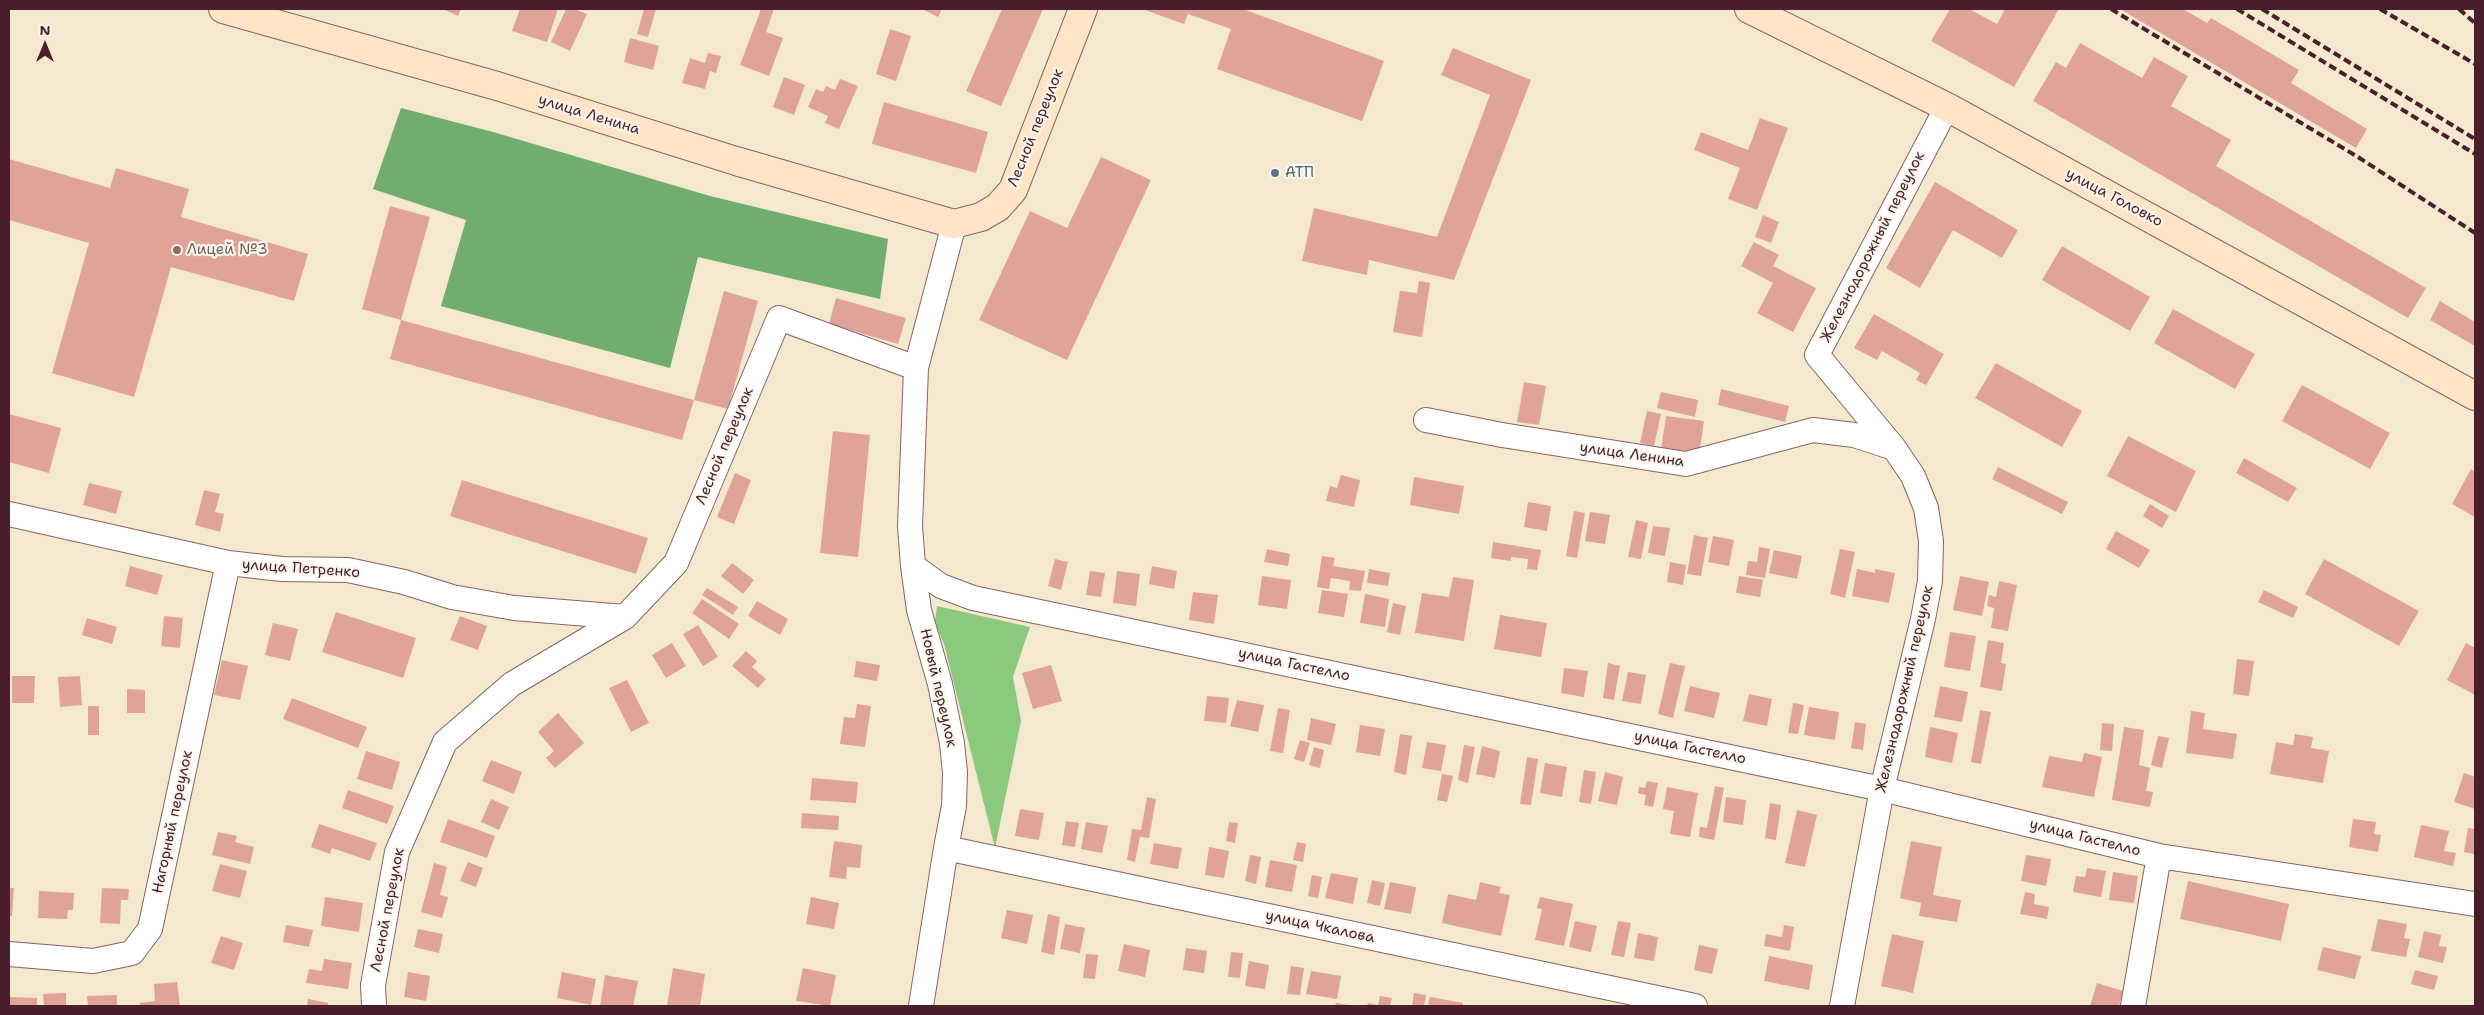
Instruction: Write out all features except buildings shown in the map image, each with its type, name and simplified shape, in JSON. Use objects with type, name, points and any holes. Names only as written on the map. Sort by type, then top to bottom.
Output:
[{"type":"street","name":"улица Ленина","points":[[224,9],[497,86],[736,161],[954,224]]},
{"type":"street","name":"Лесной переулок","points":[[954,224],[981,217],[998,207],[1013,190],[1083,9]]},
{"type":"street","name":"улица Головко","points":[[1749,9],[1946,108],[2475,396]]},
{"type":"street","name":"Железнодорожный переулок","points":[[1842,1006],[1882,789],[1923,619],[1930,581],[1932,541],[1926,508],[1913,476],[1894,448],[1817,355],[1946,108]]},
{"type":"street","points":[[916,368],[954,224]]},
{"type":"street","name":"Лесной переулок","points":[[374,1006],[373,985],[397,852],[445,742],[512,684],[625,617],[676,563],[779,318],[916,368]]},
{"type":"street","name":"Новый переулок","points":[[916,368],[910,526],[919,610],[940,684],[952,743],[955,773],[954,806],[921,1006]]},
{"type":"street","name":"улица Ленина","points":[[1426,420],[1502,436],[1686,464],[1813,430],[1854,436],[1894,448]]},
{"type":"street","name":"улица Петренко","points":[[9,514],[228,563],[282,569],[348,570],[404,582],[452,597],[514,608],[625,617]]},
{"type":"street","name":"Нагорный переулок","points":[[9,954],[93,961],[132,953],[150,929],[228,563]]},
{"type":"street","name":"улица Гастелло","points":[[914,566],[941,586],[973,598],[1882,789],[2159,856],[2475,904]]},
{"type":"street","name":"улица Чкалова","points":[[946,848],[1695,1006]]},
{"type":"street","points":[[2133,1006],[2159,856]]},
{"type":"green space","points":[[401,108],[493,132],[710,196],[888,239],[880,299],[698,257],[670,368],[441,306],[466,220],[373,189]]},
{"type":"green space","points":[[937,606],[1030,627],[1013,677],[1021,721],[995,848],[944,644],[935,622]]},
{"type":"railway","points":[[2111,9],[2358,157],[2475,233]]},
{"type":"railway","points":[[2237,9],[2475,154]]},
{"type":"railway","points":[[2262,9],[2475,139]]},
{"type":"railway","points":[[2380,9],[2475,64]]},
{"type":"railway","points":[[2459,9],[2475,23]]},
{"type":"place","name":"АТП","points":[[1275,173]]},
{"type":"place","name":"Лицей №3","points":[[177,250]]}]
